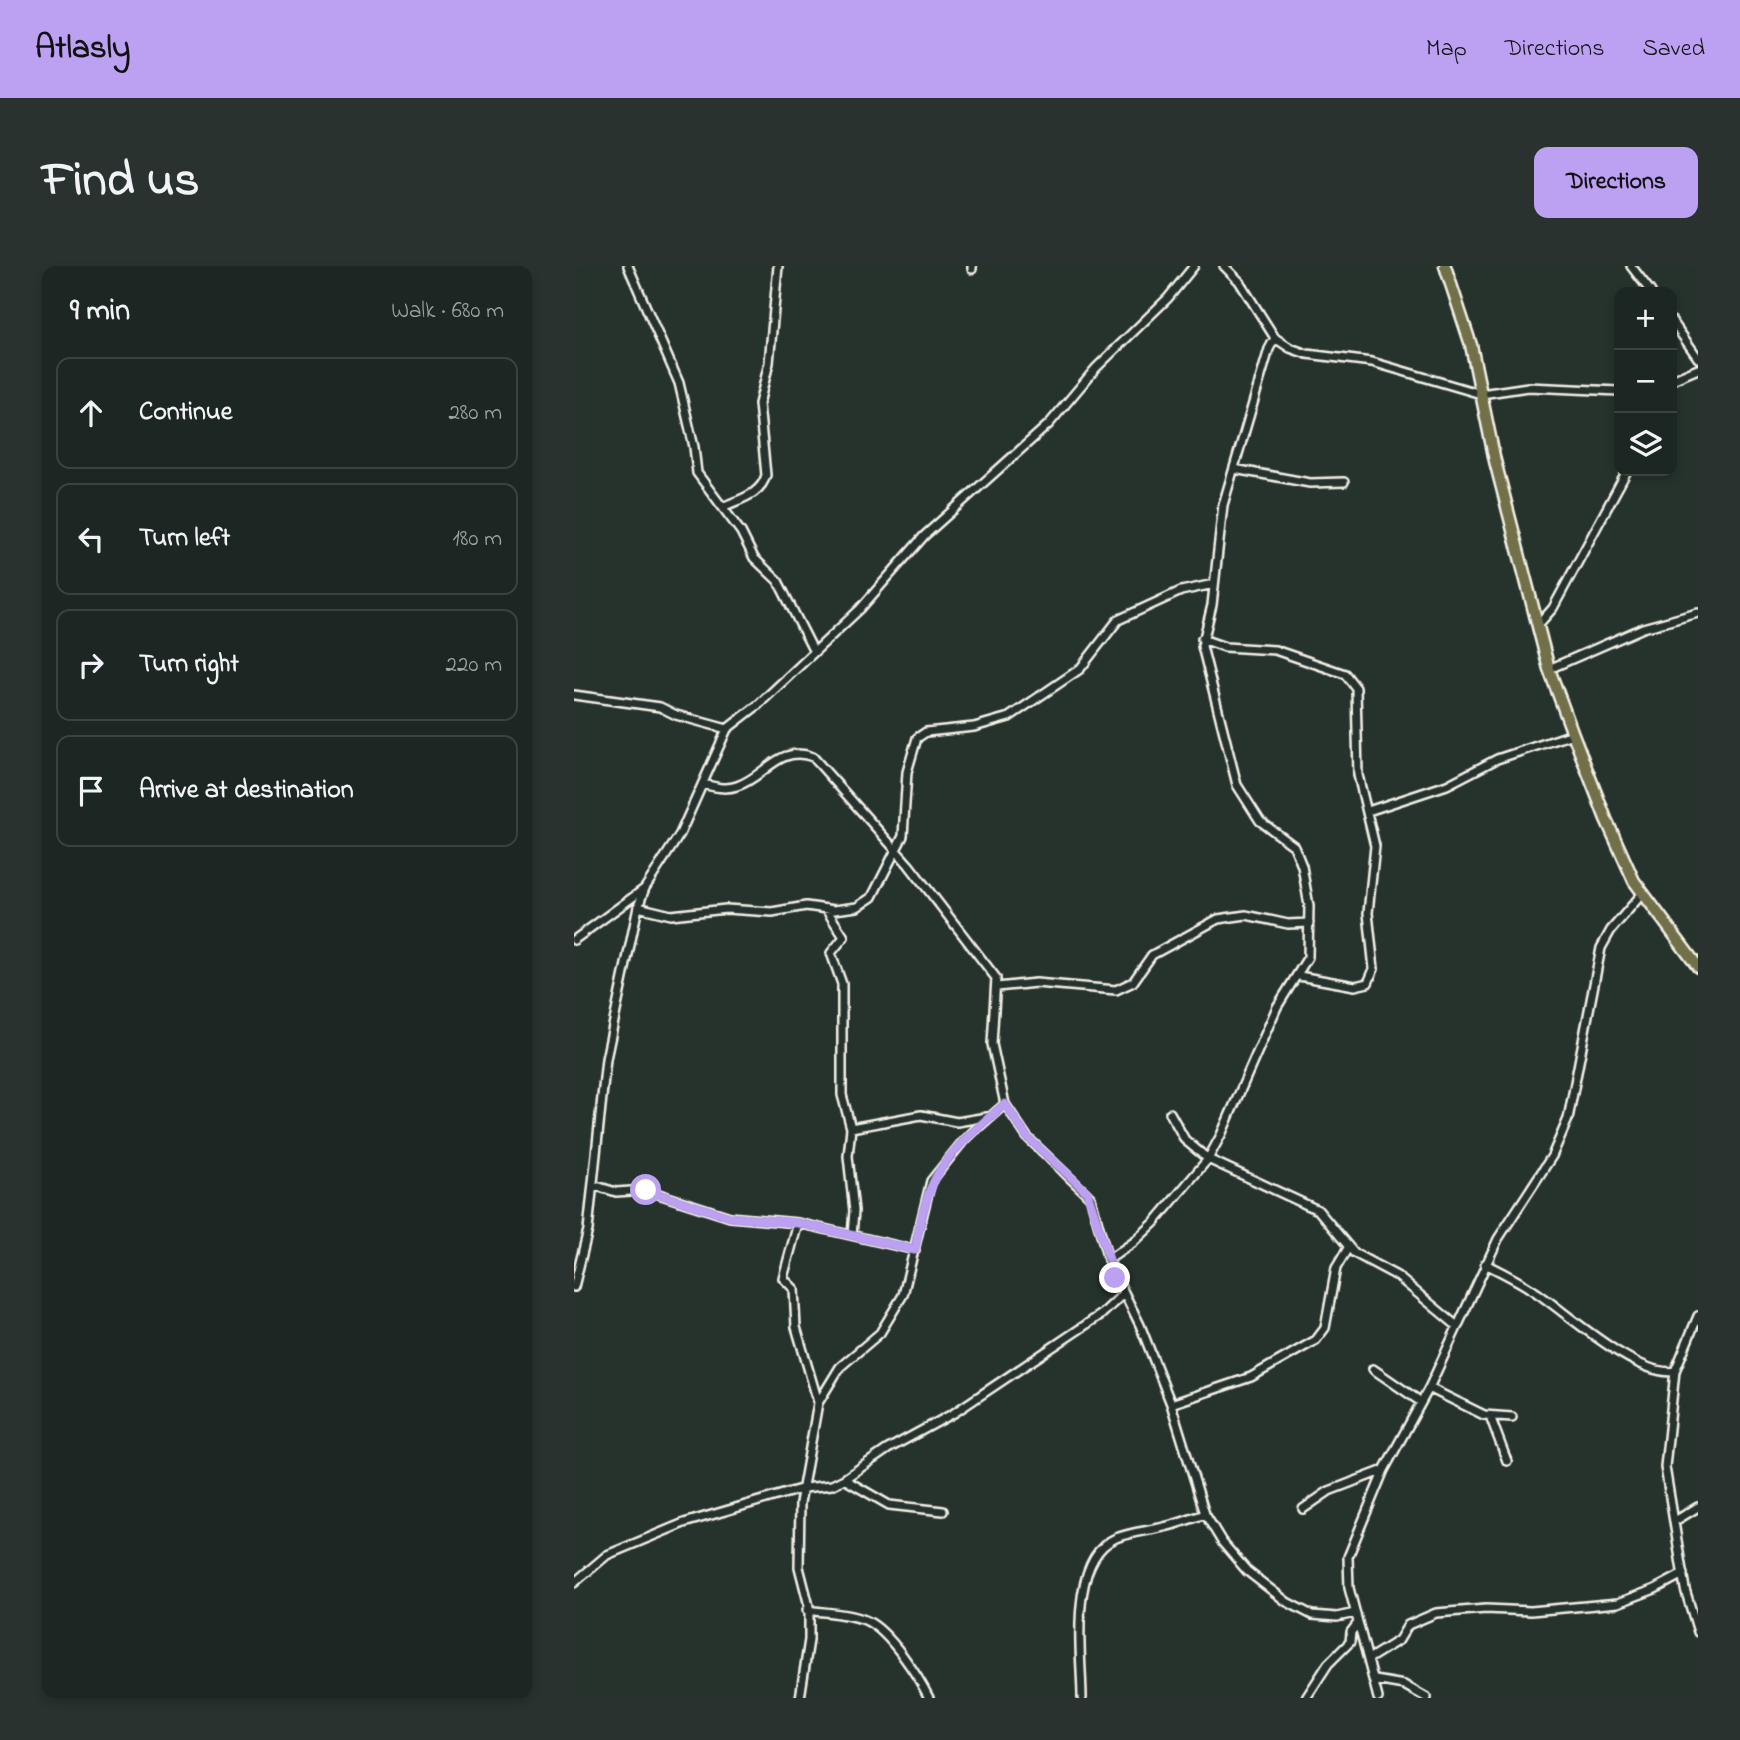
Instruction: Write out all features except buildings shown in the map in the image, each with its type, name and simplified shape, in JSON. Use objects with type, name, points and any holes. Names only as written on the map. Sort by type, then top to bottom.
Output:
[{"type":"main road","points":[[1445,266],[1471,345],[1507,509],[1549,668],[1620,853],[1642,894],[1698,967]]},
{"type":"street","points":[[628,266],[679,383],[694,447],[697,473],[741,532],[754,558],[778,582],[814,652]]},
{"type":"street","points":[[723,507],[758,491],[766,475],[759,404],[769,363],[778,266]]},
{"type":"street","points":[[574,1287],[593,1185],[606,1059],[638,907],[645,888],[680,834],[727,729],[860,609],[924,536],[1049,424],[1081,384],[1168,298],[1194,266]]},
{"type":"street","points":[[1224,266],[1239,281],[1275,338],[1307,354],[1372,362],[1481,394],[1528,387],[1614,391]]},
{"type":"street","points":[[1631,266],[1647,287]]},
{"type":"street","points":[[1677,328],[1698,357]]},
{"type":"street","points":[[1108,1260],[1134,1242],[1154,1223],[1208,1159],[1277,1007],[1299,976],[1308,957],[1306,887],[1294,846],[1260,821],[1237,785],[1204,660],[1202,639],[1214,584],[1223,505],[1269,349],[1275,338]]},
{"type":"street","points":[[1677,378],[1698,369]]},
{"type":"street","points":[[1234,469],[1310,483],[1343,482]]},
{"type":"street","points":[[1538,625],[1553,608],[1624,476]]},
{"type":"street","points":[[638,907],[671,915],[726,909],[772,912],[806,906],[826,909],[864,904],[872,897],[896,850],[906,822],[906,772],[917,738],[926,732],[964,729],[1009,717],[1031,705],[1080,669],[1118,620],[1181,591],[1214,584]]},
{"type":"street","points":[[1549,668],[1643,628],[1698,613]]},
{"type":"street","points":[[1202,639],[1225,647],[1275,650],[1315,666],[1345,674],[1356,688],[1358,775],[1375,846],[1368,913],[1374,957],[1372,978],[1368,983],[1355,986],[1299,976]]},
{"type":"street","points":[[574,695],[660,707],[676,715],[727,729]]},
{"type":"street","points":[[1368,811],[1447,785],[1497,760],[1573,734]]},
{"type":"street","points":[[703,784],[725,788],[737,786],[776,760],[804,753],[813,757],[896,850],[996,978],[998,987],[992,1044],[1005,1104],[1027,1137],[1087,1192],[1108,1260],[1140,1325],[1171,1404],[1205,1514],[1222,1542],[1247,1571],[1287,1602],[1312,1615],[1336,1617],[1355,1613]]},
{"type":"street","points":[[574,940],[645,888]]},
{"type":"street","points":[[1378,1698],[1376,1680],[1349,1588],[1348,1557],[1384,1470],[1429,1388],[1485,1264],[1562,1136],[1601,948],[1611,930],[1642,894]]},
{"type":"street","points":[[826,909],[844,937],[831,954],[842,984],[842,1095],[851,1128],[848,1156],[854,1211],[852,1235]]},
{"type":"street","points":[[998,987],[1036,983],[1116,990],[1133,982],[1152,955],[1218,919],[1246,915],[1288,924],[1309,923]]},
{"type":"street","points":[[800,1698],[809,1640],[809,1606],[799,1567],[800,1503],[808,1445],[818,1403],[840,1367],[880,1333],[903,1295],[923,1206],[932,1181],[943,1163],[1005,1104]]},
{"type":"street","points":[[1170,1113],[1185,1140],[1208,1159],[1318,1210],[1348,1248],[1397,1276],[1457,1326]]},
{"type":"street","points":[[851,1128],[920,1115],[957,1122],[990,1117]]},
{"type":"street","points":[[593,1185],[616,1192],[646,1190],[742,1220],[798,1223],[915,1250]]},
{"type":"street","points":[[798,1223],[783,1278],[794,1289],[796,1327],[818,1403]]},
{"type":"street","points":[[1171,1404],[1251,1377],[1316,1340],[1325,1328],[1336,1268],[1348,1248]]},
{"type":"street","points":[[1485,1264],[1538,1293],[1635,1361],[1653,1370],[1666,1373],[1675,1371]]},
{"type":"street","points":[[574,1583],[607,1555],[684,1522],[804,1488],[823,1487],[844,1479],[888,1449],[954,1413],[1102,1314],[1123,1294]]},
{"type":"street","points":[[1698,1316],[1675,1371],[1665,1438],[1665,1467],[1683,1574],[1690,1614],[1698,1632]]},
{"type":"street","points":[[1373,1369],[1421,1402]]},
{"type":"street","points":[[1429,1388],[1469,1409],[1490,1416],[1512,1418]]},
{"type":"street","points":[[1490,1416],[1507,1461]]},
{"type":"street","points":[[1303,1509],[1329,1491],[1384,1470]]},
{"type":"street","points":[[844,1479],[889,1505],[943,1511]]},
{"type":"street","points":[[1675,1521],[1698,1507]]},
{"type":"street","points":[[1082,1698],[1080,1605],[1085,1580],[1104,1545],[1128,1534],[1168,1527],[1205,1514]]},
{"type":"street","points":[[1370,1658],[1399,1640],[1408,1625],[1436,1614],[1486,1609],[1531,1611],[1618,1603],[1655,1589],[1683,1574]]},
{"type":"street","points":[[807,1610],[853,1618],[875,1626],[916,1673],[929,1698]]},
{"type":"street","points":[[1306,1698],[1328,1664],[1350,1642],[1351,1632],[1358,1623]]},
{"type":"street","points":[[1376,1680],[1404,1685],[1427,1698]]},
{"type":"route","points":[[646,1190],[742,1220],[798,1223],[915,1250],[923,1206],[932,1181],[943,1163],[964,1140],[1005,1104],[1012,1119],[1027,1137],[1091,1198],[1101,1241],[1115,1278]]}]
